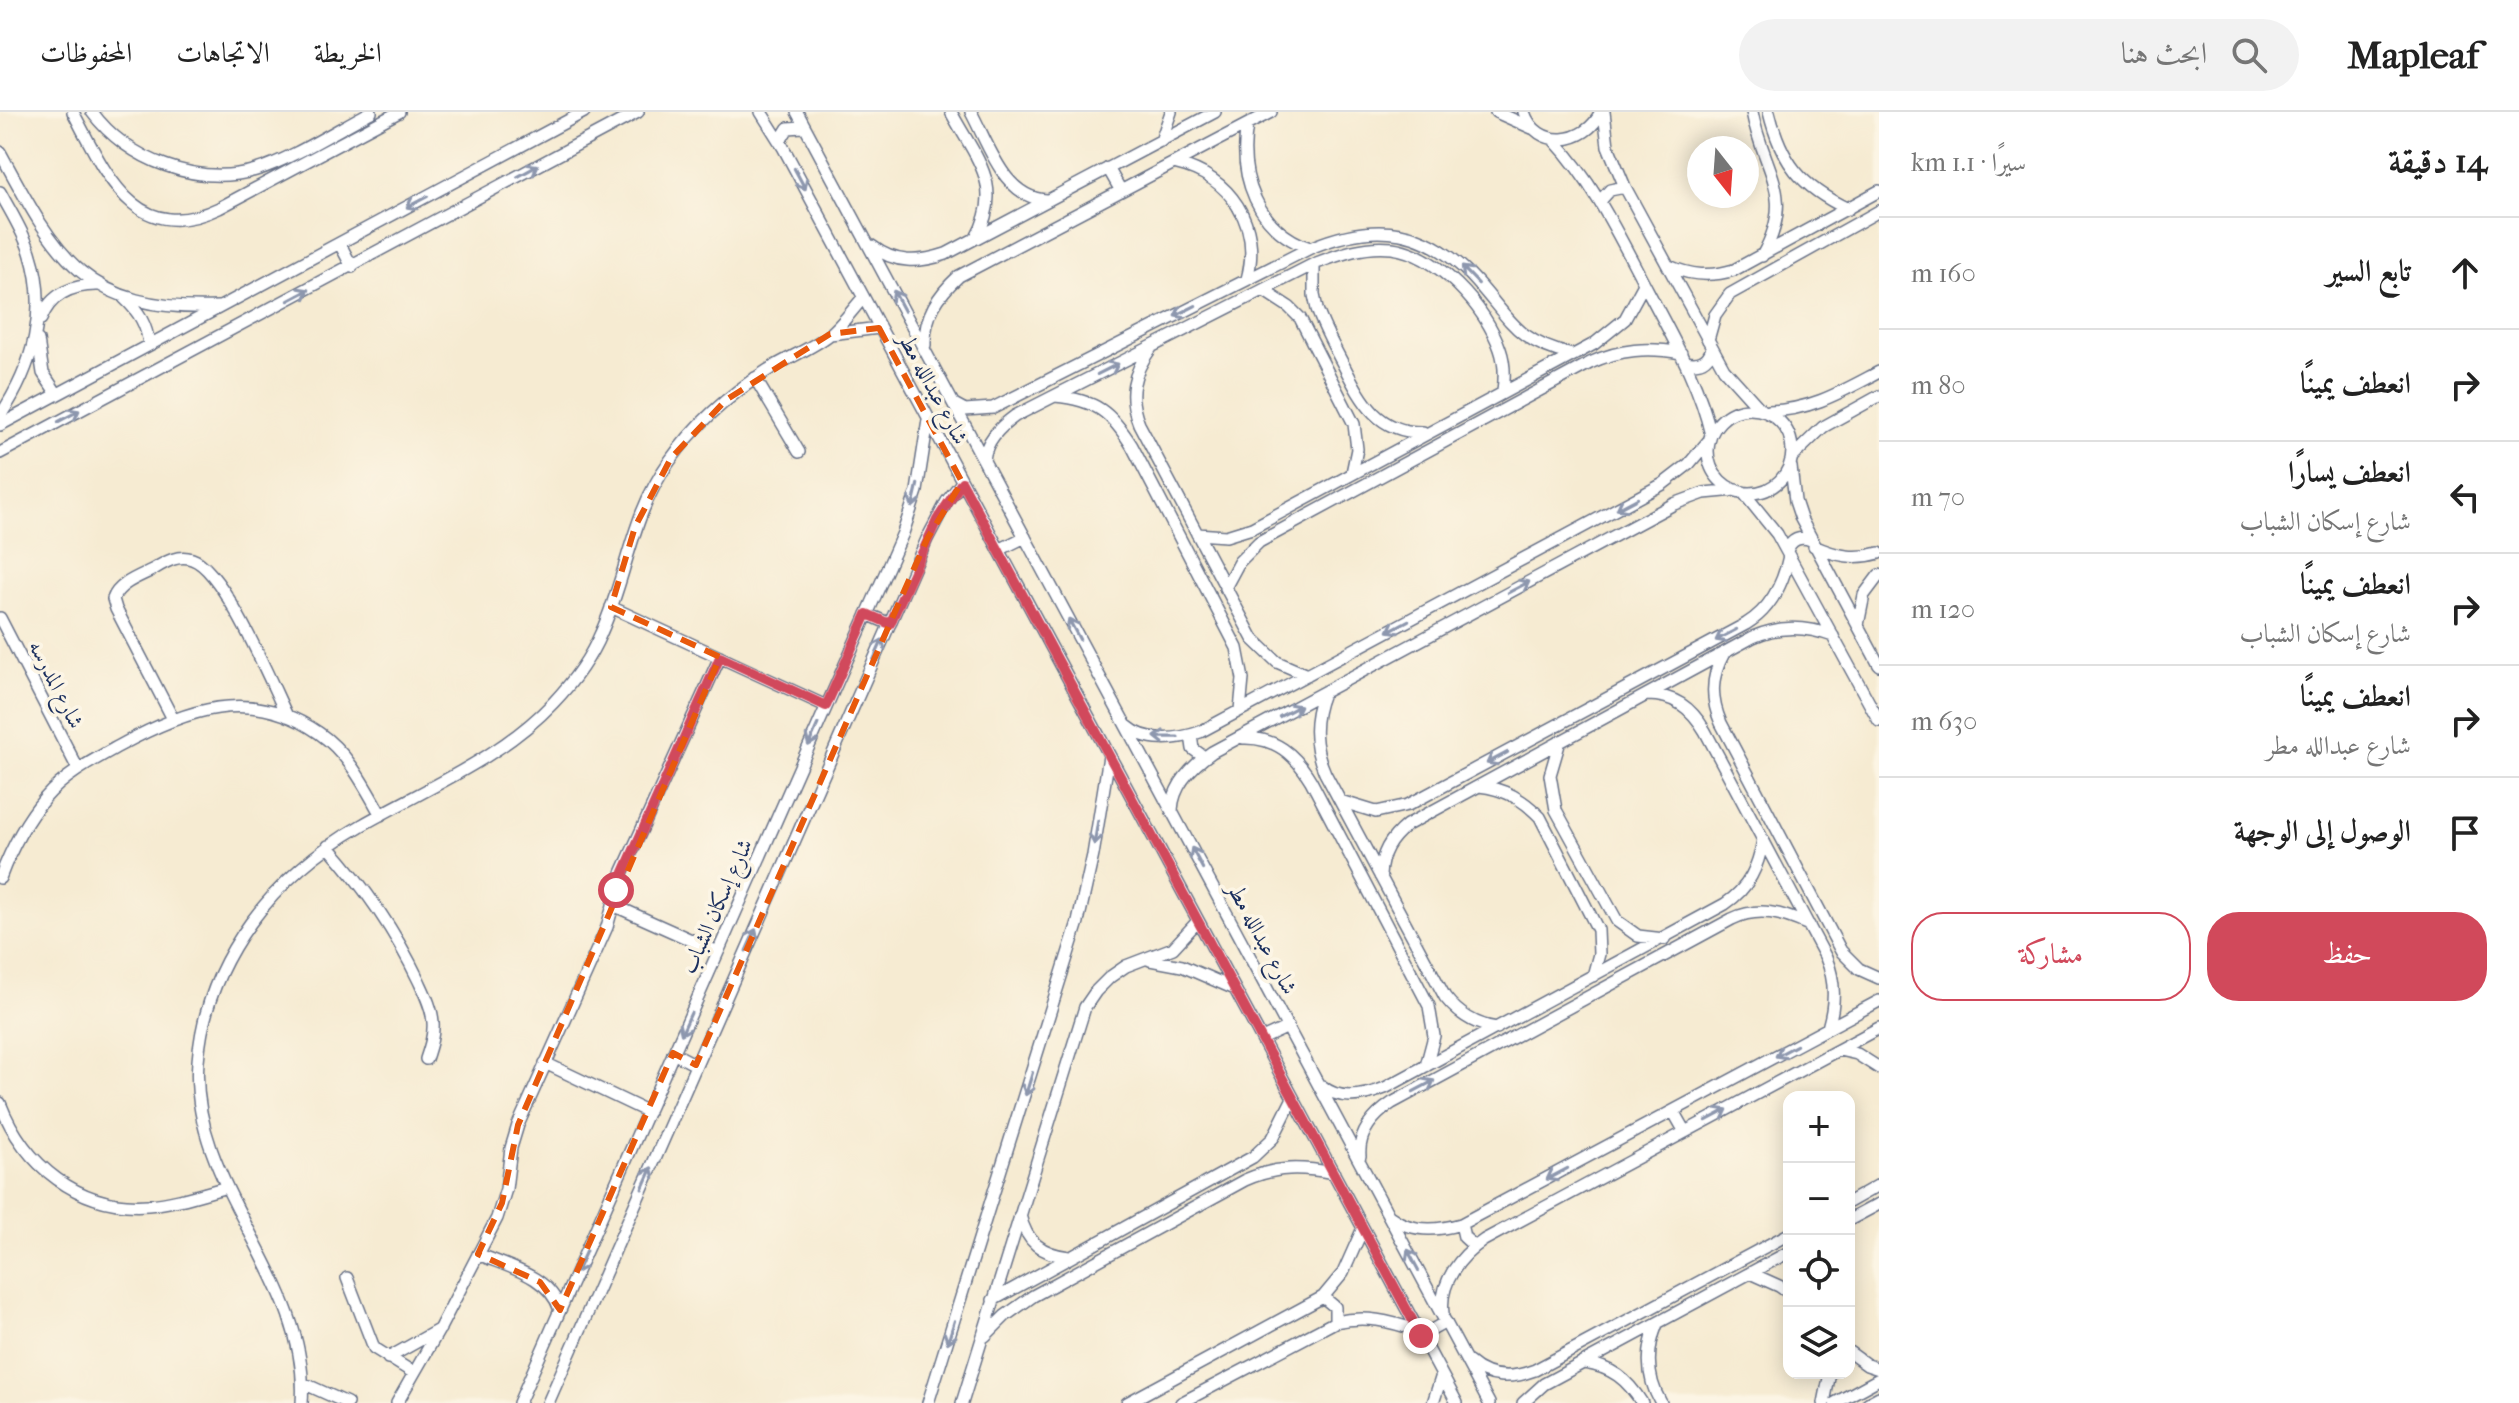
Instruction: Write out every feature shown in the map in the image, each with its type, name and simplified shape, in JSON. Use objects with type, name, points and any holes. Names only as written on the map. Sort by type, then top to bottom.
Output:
[{"type":"street","points":[[73,112],[104,169],[127,200],[153,215],[182,220],[219,208],[399,112]]},
{"type":"street","points":[[92,112],[122,141],[151,159],[171,168],[214,175],[257,170],[369,113],[374,125]]},
{"type":"street","points":[[0,425],[584,112]]},
{"type":"street","points":[[0,453],[638,112]]},
{"type":"street","name":"شارع عبدالله مطر","points":[[761,112],[780,141],[1457,1403]]},
{"type":"street","name":"شارع عبدالله مطر","points":[[797,112],[1489,1403]]},
{"type":"street","points":[[925,350],[928,318],[951,266],[976,238],[990,204],[987,181],[951,112]]},
{"type":"street","points":[[1161,141],[1171,112]]},
{"type":"street","points":[[976,238],[1215,112]]},
{"type":"street","points":[[868,244],[896,260],[930,259],[951,266],[1121,191],[1271,112]]},
{"type":"street","points":[[1496,112],[1553,139],[1578,168],[1600,201],[1684,358],[1702,400],[1710,437],[1708,450],[1712,470],[1719,479],[1740,491],[1767,519],[1879,721]]},
{"type":"street","points":[[1524,112],[1534,129]]},
{"type":"street","points":[[1553,139],[1567,140],[1581,136],[1602,112]]},
{"type":"street","points":[[1602,112],[1608,146],[1625,187],[1710,344],[1735,384],[1783,425],[1792,446],[1795,501],[1813,543],[1879,665]]},
{"type":"street","points":[[1752,112],[1775,179],[1778,211],[1775,227],[1762,256]]},
{"type":"street","points":[[1769,112],[1778,143],[1793,170],[1818,194],[1848,209]]},
{"type":"street","points":[[974,114],[1004,173],[1017,190],[1038,200],[1048,200]]},
{"type":"street","points":[[1247,125],[1244,164],[1255,201],[1285,236],[1310,248]]},
{"type":"street","points":[[780,141],[788,128],[803,127]]},
{"type":"street","points":[[0,152],[51,242],[65,259],[101,285],[119,294],[168,307],[222,306]]},
{"type":"street","points":[[1177,164],[1207,174],[1220,183],[1239,209],[1251,247],[1247,279]]},
{"type":"street","points":[[1108,168],[1121,191]]},
{"type":"street","points":[[1775,179],[1785,177],[1793,170]]},
{"type":"street","points":[[987,181],[997,181],[1004,173]]},
{"type":"street","points":[[1600,201],[1610,190],[1625,187]]},
{"type":"street","points":[[1669,266],[1708,275],[1734,270],[1879,191]]},
{"type":"street","points":[[0,192],[30,252],[37,289],[39,360],[43,373],[57,394]]},
{"type":"street","points":[[1239,209],[1255,201]]},
{"type":"street","points":[[1225,588],[1239,562],[1259,542],[1600,358],[1640,349],[1700,363],[1706,360],[1715,315],[1721,303],[1741,286],[1879,211]]},
{"type":"street","points":[[954,404],[965,410],[979,410],[1007,402],[1310,248],[1354,234],[1395,232],[1434,245],[1466,270],[1513,327],[1540,346],[1572,355]]},
{"type":"street","points":[[1354,234],[1358,249]]},
{"type":"street","points":[[340,244],[352,267]]},
{"type":"street","points":[[984,461],[984,452],[990,441],[1015,416],[1314,264],[1358,249],[1394,248],[1427,260],[1454,283],[1487,325],[1500,350],[1505,377],[1503,391]]},
{"type":"street","points":[[1314,264],[1314,295],[1322,323],[1363,403],[1384,423],[1398,429],[1428,432]]},
{"type":"street","points":[[1734,270],[1734,280],[1741,286]]},
{"type":"street","points":[[1197,534],[1226,536],[1252,528],[1594,344],[1625,319],[1644,284]]},
{"type":"street","points":[[0,416],[24,373],[38,326],[51,302],[74,287],[101,285]]},
{"type":"street","points":[[1263,290],[1289,307],[1308,331],[1348,410],[1357,449],[1352,473]]},
{"type":"street","points":[[1222,293],[1230,307]]},
{"type":"street","points":[[119,294],[139,314],[148,334],[149,345]]},
{"type":"street","points":[[302,1403],[301,1359],[289,1314],[227,1187],[209,1140],[198,1085],[201,1033],[220,973],[254,918],[293,874],[328,846],[467,768],[531,724],[558,698],[578,673],[602,632],[635,527],[660,474],[696,428],[755,378],[830,334],[863,298]]},
{"type":"street","points":[[1487,325],[1497,322],[1502,315]]},
{"type":"street","points":[[1308,331],[1313,324],[1322,323]]},
{"type":"street","points":[[830,334],[879,328]]},
{"type":"street","points":[[1594,344],[1600,349],[1600,358]]},
{"type":"street","points":[[1153,346],[1138,369],[1131,397],[1146,439],[1253,639],[1270,657],[1291,670],[1307,675]]},
{"type":"street","points":[[1125,723],[1134,732],[1162,739],[1191,735],[1663,484],[1689,464],[1716,426],[1731,413],[1751,409],[1802,408],[1826,400],[1879,372]]},
{"type":"street","points":[[755,378],[799,452]]},
{"type":"street","points":[[1055,396],[1087,401],[1101,408],[1114,419],[1132,446],[1230,632],[1241,663],[1240,710]]},
{"type":"street","points":[[1172,811],[1172,800],[1178,787],[1204,757],[1674,504],[1704,493],[1755,492],[1777,483],[1791,460],[1812,436],[1879,396]]},
{"type":"street","points":[[1826,400],[1828,414],[1836,419]]},
{"type":"street","points":[[1007,402],[1008,411],[1015,416]]},
{"type":"street","points":[[1348,410],[1355,411],[1363,403]]},
{"type":"street","name":"شارع إسكان الشباب","points":[[519,1403],[911,512],[928,419]]},
{"type":"street","points":[[1132,446],[1136,440],[1146,439]]},
{"type":"street","name":"شارع إسكان الشباب","points":[[548,1403],[890,624],[937,520],[962,482]]},
{"type":"street","points":[[1663,484],[1674,494],[1674,504]]},
{"type":"street","points":[[1252,528],[1252,535],[1259,542]]},
{"type":"street","points":[[999,550],[1025,537]]},
{"type":"street","points":[[1340,801],[1376,812],[1400,809],[1753,620],[1777,593],[1793,540],[1805,538],[1844,556],[1879,553]]},
{"type":"street","points":[[173,719],[113,599],[122,587],[171,560],[186,557],[207,568],[228,598],[287,716]]},
{"type":"street","points":[[1858,626],[1864,595],[1879,575]]},
{"type":"street","points":[[1466,590],[1477,609]]},
{"type":"street","points":[[611,607],[826,706]]},
{"type":"street","points":[[867,614],[890,624]]},
{"type":"street","name":"شارع المدرسه","points":[[0,618],[78,769]]},
{"type":"street","points":[[1753,620],[1760,625],[1761,634]]},
{"type":"street","points":[[1230,632],[1238,630],[1243,624]]},
{"type":"street","points":[[1380,876],[1387,847],[1407,825],[1724,653],[1775,629],[1804,628],[1833,636]]},
{"type":"street","points":[[1724,653],[1713,687],[1716,712],[1841,951],[1859,969],[1879,978]]},
{"type":"street","points":[[397,1403],[440,1328],[502,1203],[513,1138],[602,938],[622,873],[720,657]]},
{"type":"street","points":[[1323,693],[1314,725],[1318,758],[1340,801],[1445,997],[1473,1022],[1498,1028]]},
{"type":"street","points":[[1646,695],[1670,698],[1681,703],[1699,720],[1826,958],[1834,983],[1828,1028]]},
{"type":"street","points":[[0,878],[13,846],[33,812],[62,781],[78,769],[173,719],[214,708],[253,707],[287,716],[312,728],[334,745],[355,770],[381,815]]},
{"type":"street","points":[[1699,720],[1704,713],[1716,712]]},
{"type":"street","points":[[1576,715],[1584,728]]},
{"type":"street","points":[[1191,735],[1193,749],[1204,757]]},
{"type":"street","points":[[1238,738],[1267,740],[1281,746],[1302,766],[1429,1006],[1434,1036],[1426,1066]]},
{"type":"street","points":[[1560,741],[1550,775],[1556,810],[1609,911],[1627,930],[1638,936],[1664,939]]},
{"type":"street","points":[[928,1403],[1078,922],[1093,855],[1109,756]]},
{"type":"street","points":[[1302,766],[1308,758],[1318,758]]},
{"type":"street","points":[[1479,786],[1519,798],[1540,817],[1594,919],[1600,942],[1591,978],[1596,993]]},
{"type":"street","points":[[1400,809],[1400,816],[1407,825]]},
{"type":"street","points":[[1540,817],[1548,809],[1556,810]]},
{"type":"street","points":[[1318,1083],[1328,1091],[1342,1095],[1371,1094],[1664,939],[1735,898],[1757,867],[1763,840]]},
{"type":"street","points":[[328,846],[372,899],[411,964],[432,1012],[433,1029],[426,1059]]},
{"type":"street","points":[[1735,898],[1744,906],[1743,914]]},
{"type":"street","points":[[613,905],[718,952]]},
{"type":"street","points":[[1594,919],[1604,919],[1609,911]]},
{"type":"street","points":[[1360,1161],[1359,1148],[1364,1134],[1380,1111],[1392,1103],[1743,914],[1769,911],[1809,925]]},
{"type":"street","points":[[962,1403],[1085,1007],[1110,977],[1126,966],[1173,948],[1198,921]]},
{"type":"street","points":[[1826,958],[1837,959],[1841,951]]},
{"type":"street","points":[[1145,960],[1182,966],[1235,989]]},
{"type":"street","points":[[1429,1006],[1437,1005],[1445,997]]},
{"type":"street","points":[[1389,1214],[1400,1223],[1415,1228],[1446,1229],[1461,1224],[1879,1001]]},
{"type":"street","points":[[1262,1039],[1288,1027]]},
{"type":"street","points":[[1181,1403],[1335,1322],[1377,1318],[1420,1333],[1445,1320],[1442,1303],[1446,1287],[1452,1272],[1474,1246],[1879,1028]]},
{"type":"street","points":[[1839,1050],[1857,1054],[1879,1068]]},
{"type":"street","points":[[673,1053],[696,1065]]},
{"type":"street","points":[[545,1063],[648,1112]]},
{"type":"street","points":[[1385,1088],[1392,1103]]},
{"type":"street","points":[[993,1300],[1253,1157],[1273,1138],[1293,1098]]},
{"type":"street","points":[[0,1103],[29,1155],[56,1180],[95,1198],[126,1205],[145,1205],[227,1187]]},
{"type":"street","points":[[1673,1111],[1685,1132]]},
{"type":"street","points":[[1253,1157],[1263,1165],[1260,1173]]},
{"type":"street","points":[[981,1340],[1012,1311],[1050,1286],[1260,1173],[1288,1167],[1334,1173]]},
{"type":"street","points":[[1855,1199],[1879,1185]]},
{"type":"street","points":[[1855,1217],[1879,1204]]},
{"type":"street","points":[[1020,1213],[1030,1240],[1041,1250],[1055,1256],[1069,1257]]},
{"type":"street","points":[[1461,1224],[1464,1237],[1474,1246]]},
{"type":"street","points":[[1127,1403],[1323,1297],[1343,1273],[1363,1228]]},
{"type":"street","points":[[1466,1359],[1477,1369],[1500,1376],[1512,1377],[1535,1370],[1787,1235]]},
{"type":"street","points":[[478,1254],[540,1282],[557,1299],[560,1310]]},
{"type":"street","points":[[1523,1403],[1544,1384],[1783,1255]]},
{"type":"street","points":[[1043,1272],[1044,1282],[1050,1286]]},
{"type":"street","points":[[1750,1273],[1783,1289]]},
{"type":"street","points":[[347,1278],[370,1340],[388,1358],[414,1373]]},
{"type":"street","points":[[1323,1297],[1335,1307],[1335,1322]]},
{"type":"street","points":[[1657,1324],[1648,1360],[1659,1400]]},
{"type":"street","points":[[388,1358],[440,1328]]},
{"type":"street","points":[[1855,1356],[1879,1369]]},
{"type":"street","points":[[1583,1363],[1612,1371],[1625,1379],[1643,1403],[1649,1397],[1659,1400]]},
{"type":"street","points":[[1535,1370],[1537,1381],[1544,1384]]},
{"type":"street","points":[[1433,1403],[1442,1375]]},
{"type":"street","points":[[1824,1403],[1829,1379]]},
{"type":"street","points":[[1835,1403],[1879,1379]]},
{"type":"street","points":[[303,1383],[347,1403]]},
{"type":"street","points":[[1868,1403],[1879,1397]]},
{"type":"highlighted area","points":[[879,328],[962,482],[927,539],[696,1065],[673,1053],[560,1310],[540,1282],[478,1254],[502,1203],[518,1125],[720,657],[611,607],[635,527],[671,458],[726,400],[830,334]]},
{"type":"route","points":[[616,890],[720,657],[826,706],[867,614],[890,624],[927,539],[947,501],[962,482],[1421,1336]]}]
